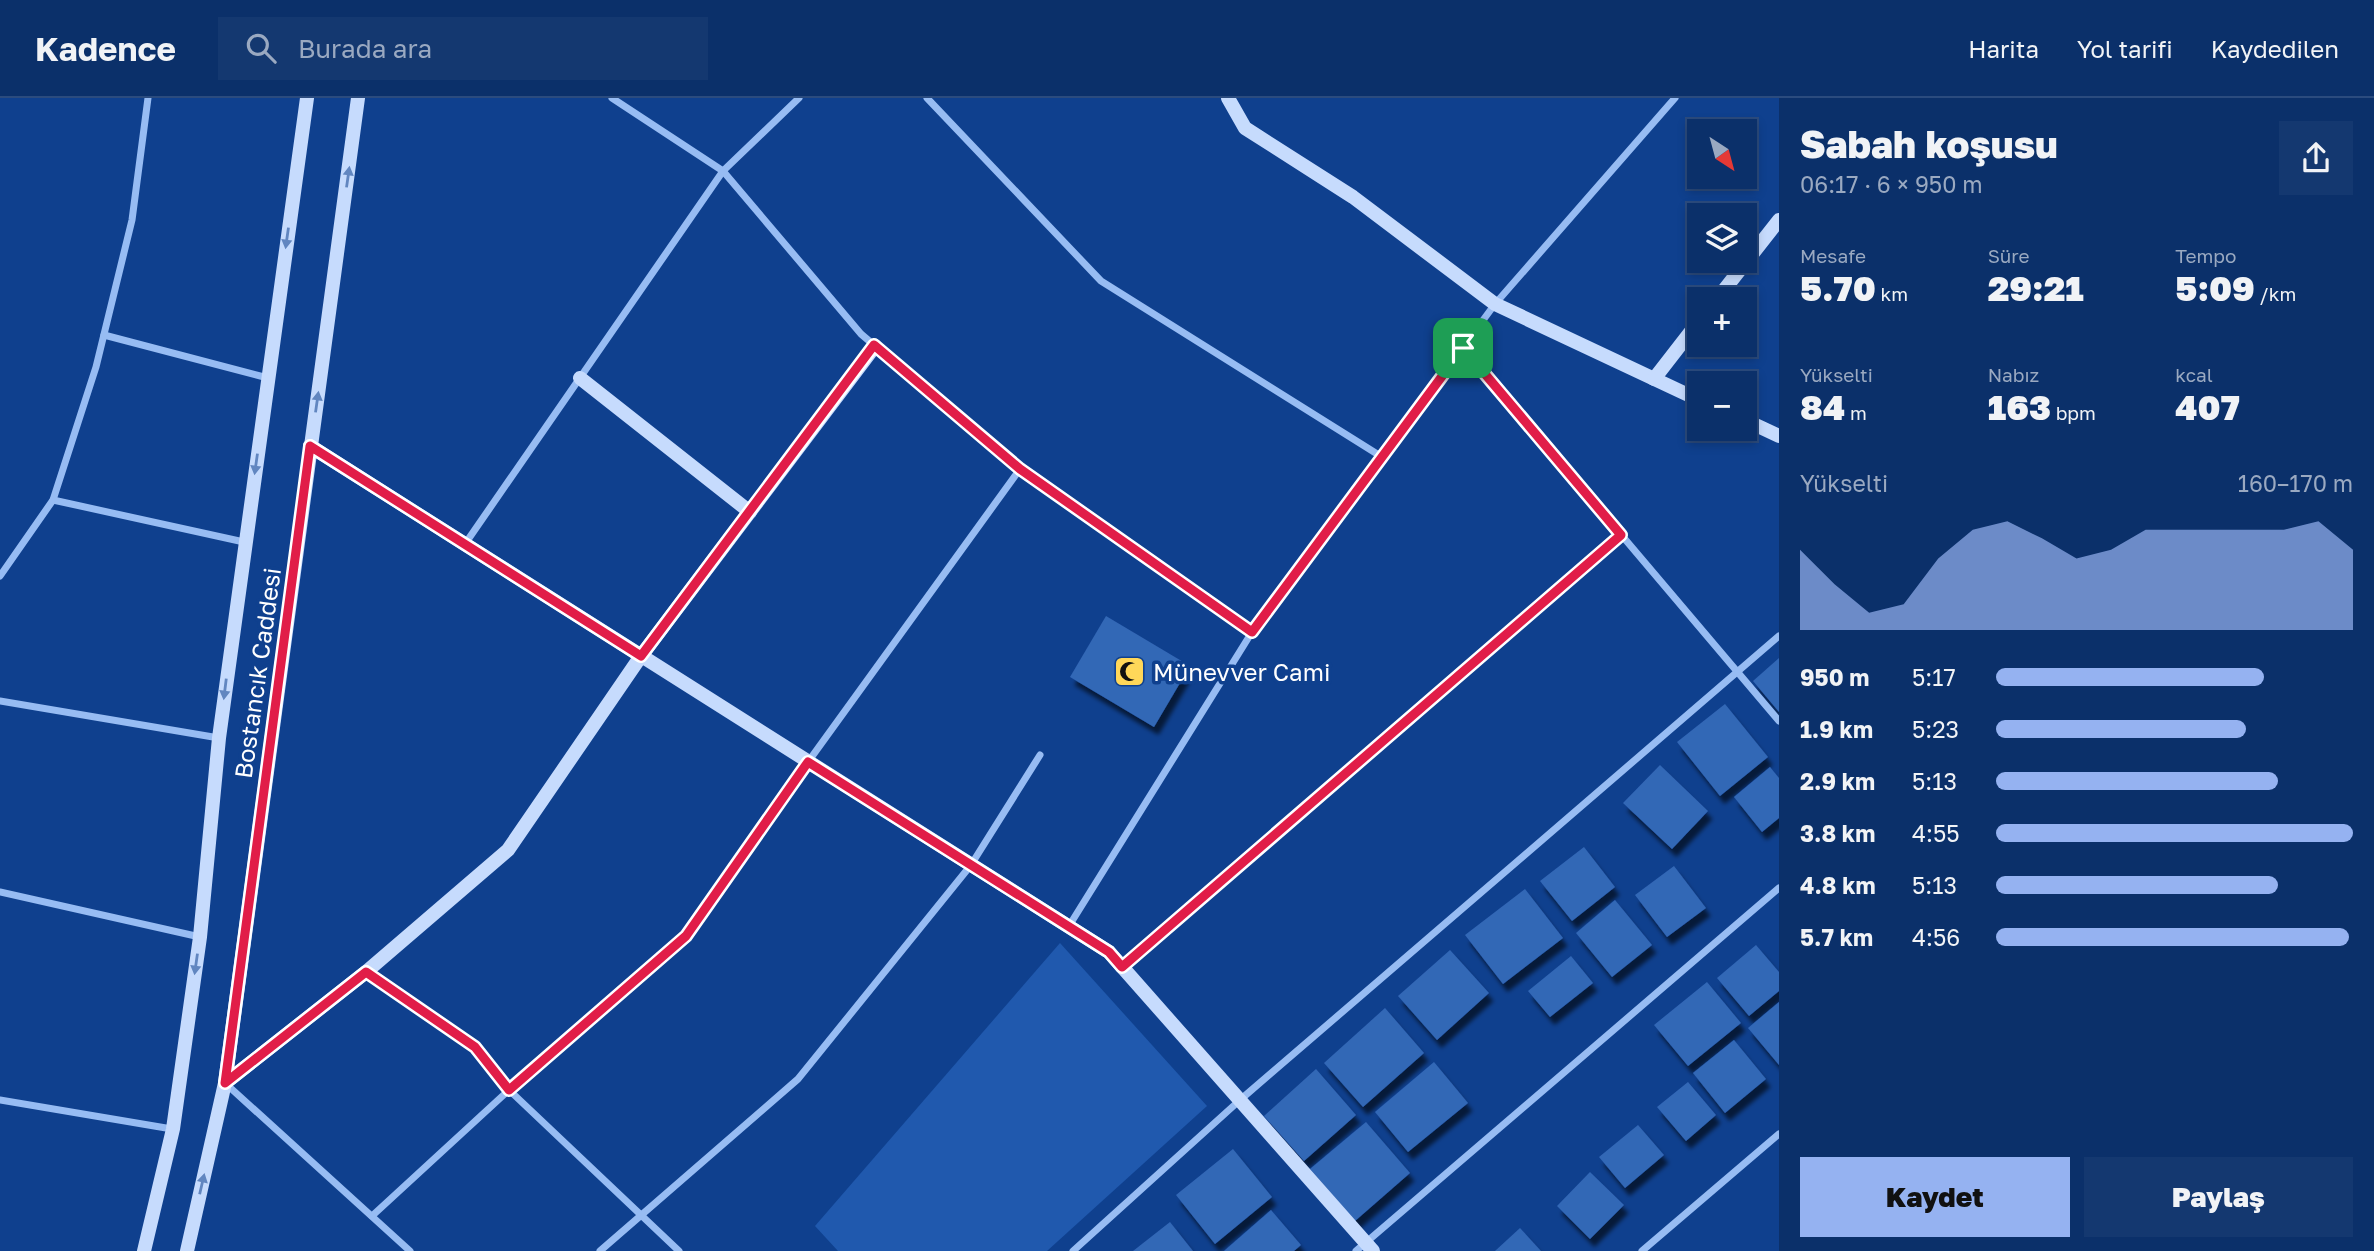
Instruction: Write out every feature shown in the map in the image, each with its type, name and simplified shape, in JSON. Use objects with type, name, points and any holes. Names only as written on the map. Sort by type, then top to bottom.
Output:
[{"type":"street","points":[[0,576],[53,500],[96,367],[132,219],[148,98]]},
{"type":"street","name":"Bostancık Caddesi","points":[[144,1251],[173,1129],[200,937],[219,738],[244,542],[307,98]]},
{"type":"street","name":"Bostancık Caddesi","points":[[187,1251],[225,1083],[358,98]]},
{"type":"street","points":[[612,98],[723,172],[861,334],[1020,469],[1252,632]]},
{"type":"street","points":[[465,544],[723,172],[799,98]]},
{"type":"street","points":[[927,98],[1101,281],[1382,457]]},
{"type":"street","points":[[1228,98],[1245,128],[1353,197],[1495,304],[1687,394]]},
{"type":"street","points":[[1069,927],[1252,632],[1495,304],[1675,98]]},
{"type":"street","points":[[1726,287],[1779,220]]},
{"type":"street","points":[[104,335],[268,378]]},
{"type":"street","points":[[1654,379],[1687,336]]},
{"type":"street","points":[[410,1251],[225,1083],[366,972],[508,850],[641,656],[874,345]]},
{"type":"street","points":[[1463,348],[1779,721]]},
{"type":"street","points":[[580,378],[750,512]]},
{"type":"street","points":[[1757,426],[1779,436]]},
{"type":"street","points":[[310,446],[1109,952],[1240,1100],[1365,1248],[1779,888]]},
{"type":"street","points":[[372,1216],[509,1090],[686,936],[1020,469]]},
{"type":"street","points":[[53,500],[244,542]]},
{"type":"street","points":[[1122,967],[1621,535]]},
{"type":"street","points":[[1073,1251],[1240,1100],[1779,635]]},
{"type":"street","points":[[0,701],[219,738]]},
{"type":"street","points":[[600,1251],[798,1079],[971,865],[1040,755]]},
{"type":"street","points":[[0,892],[200,937]]},
{"type":"street","points":[[366,972],[475,1047],[509,1090],[679,1251]]},
{"type":"street","points":[[0,1100],[173,1129]]},
{"type":"street","points":[[1642,1251],[1779,1134]]},
{"type":"shaded area","points":[[1060,943],[1207,1106],[1047,1251],[838,1251],[815,1226]]},
{"type":"building","name":"Münevver Cami","points":[[1106,616],[1190,666],[1154,727],[1070,677]]},
{"type":"building","points":[[1779,658],[1779,712],[1753,681]]},
{"type":"building","points":[[1725,704],[1768,757],[1720,796],[1677,742]]},
{"type":"building","points":[[1660,765],[1708,811],[1672,849],[1623,803]]},
{"type":"building","points":[[1770,767],[1779,778],[1779,818],[1762,832],[1734,797]]},
{"type":"building","points":[[1584,847],[1615,887],[1572,921],[1540,881]]},
{"type":"building","points":[[1674,866],[1706,908],[1667,937],[1635,895]]},
{"type":"building","points":[[1525,889],[1563,938],[1503,984],[1465,935]]},
{"type":"building","points":[[1615,900],[1652,945],[1612,977],[1576,933]]},
{"type":"building","points":[[1756,945],[1779,972],[1779,991],[1749,1016],[1717,978]]},
{"type":"building","points":[[1450,950],[1489,993],[1437,1040],[1398,996]]},
{"type":"building","points":[[1571,956],[1593,983],[1550,1017],[1528,991]]},
{"type":"building","points":[[1707,982],[1741,1023],[1688,1066],[1654,1025]]},
{"type":"building","points":[[1779,1002],[1779,1065],[1748,1028]]},
{"type":"building","points":[[1385,1008],[1424,1053],[1363,1107],[1324,1063]]},
{"type":"building","points":[[1734,1040],[1766,1079],[1725,1113],[1693,1073]]},
{"type":"building","points":[[1434,1062],[1468,1103],[1408,1152],[1375,1112]]},
{"type":"building","points":[[1316,1069],[1356,1115],[1304,1161],[1264,1116]]},
{"type":"building","points":[[1688,1082],[1716,1115],[1686,1141],[1657,1107]]},
{"type":"building","points":[[1366,1122],[1410,1173],[1355,1221],[1310,1169]]},
{"type":"building","points":[[1638,1125],[1664,1155],[1625,1188],[1599,1157]]},
{"type":"building","points":[[1233,1149],[1272,1197],[1215,1244],[1176,1195]]},
{"type":"building","points":[[1590,1172],[1624,1205],[1590,1239],[1557,1206]]},
{"type":"building","points":[[1271,1210],[1301,1245],[1294,1251],[1224,1251]]},
{"type":"building","points":[[1170,1222],[1193,1251],[1133,1251]]},
{"type":"building","points":[[1520,1228],[1541,1251],[1495,1251]]},
{"type":"place","name":"Münevver Cami","points":[[1130,671]]},
{"type":"route","points":[[874,345],[1020,469],[1252,632],[1463,348],[1621,535],[1122,967],[1109,952],[808,762],[686,936],[509,1090],[475,1047],[366,972],[225,1083],[310,446],[641,656],[874,345]]}]
